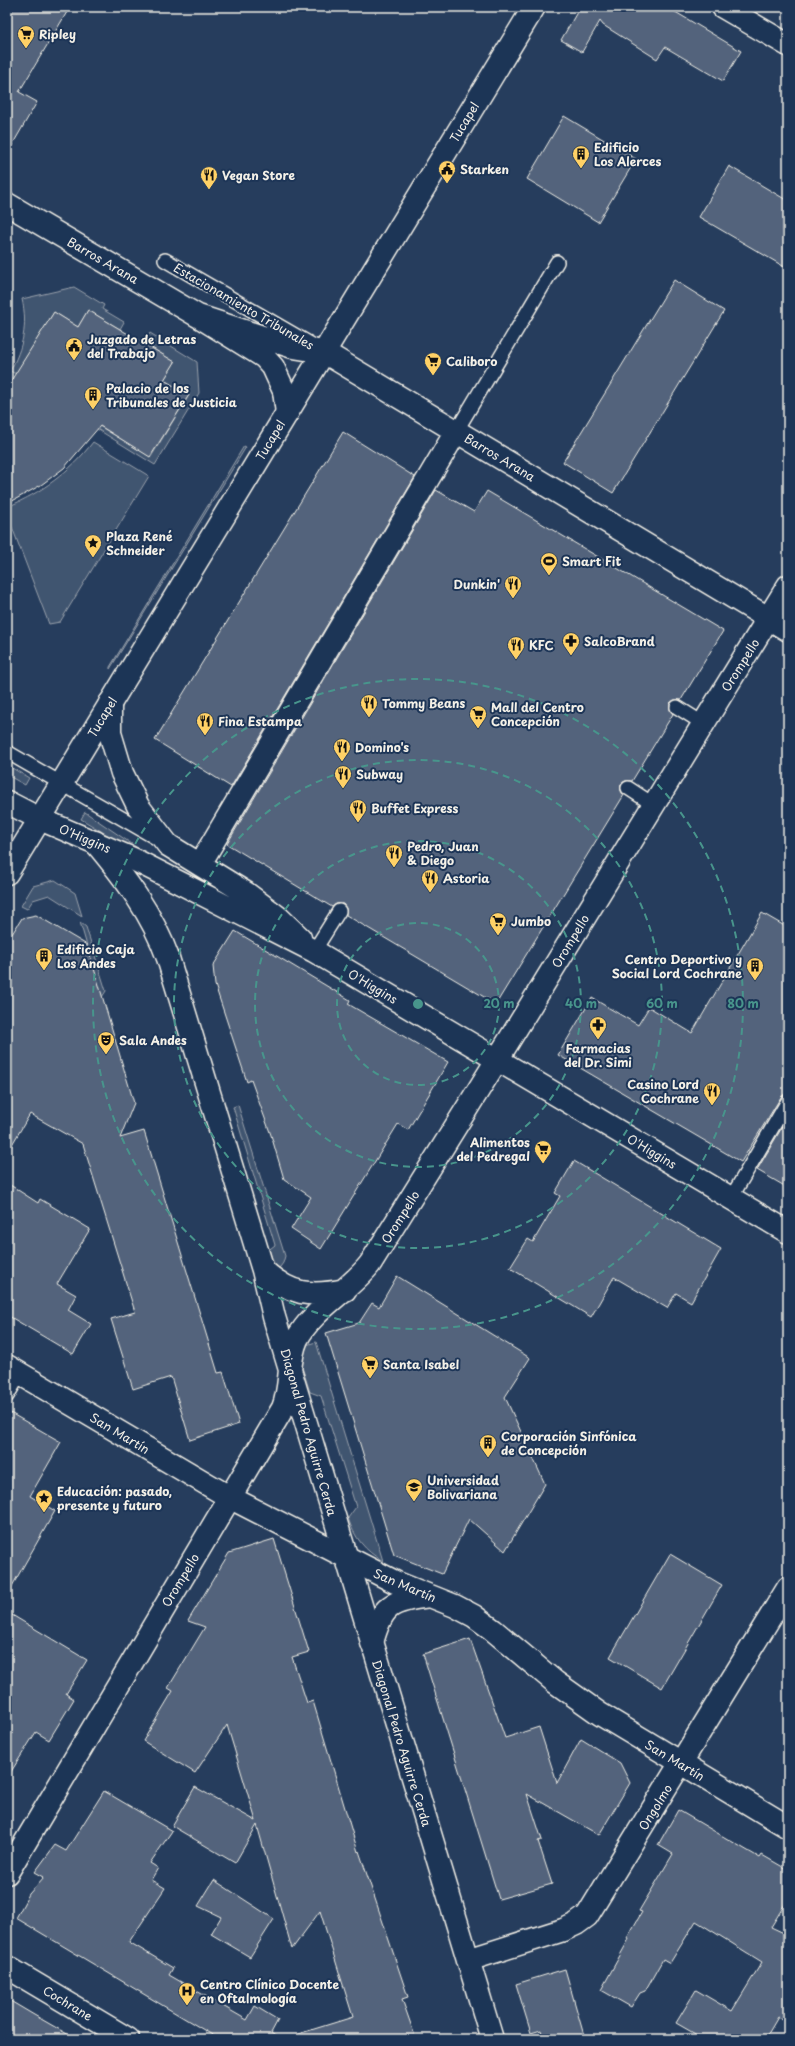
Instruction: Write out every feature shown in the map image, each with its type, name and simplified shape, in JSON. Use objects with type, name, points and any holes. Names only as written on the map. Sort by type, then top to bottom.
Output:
[{"type":"street","name":"Tucapel","points":[[7,873],[534,7]]},
{"type":"street","points":[[723,7],[788,44]]},
{"type":"street","name":"Barros Arana","points":[[7,204],[198,316],[264,358],[273,367],[284,391],[287,412]]},
{"type":"street","name":"Barros Arana","points":[[198,316],[293,347],[324,352],[457,430],[788,630]]},
{"type":"street","points":[[200,864],[457,430]]},
{"type":"street","name":"Orompello","points":[[7,1873],[283,1408],[289,1393],[294,1348],[302,1332],[312,1320],[361,1275],[376,1255],[498,1060],[788,586]]},
{"type":"street","points":[[110,703],[110,733],[122,773],[138,806],[168,845],[246,893],[278,917],[314,952]]},
{"type":"street","name":"O'Higgins","points":[[7,802],[40,819],[133,859],[314,952],[788,1232]]},
{"type":"street","name":"Diagonal Pedro Aguirre Cerda","points":[[95,842],[119,870],[143,905],[162,942],[263,1270],[268,1295],[291,1368],[346,1558],[492,2039]]},
{"type":"street","points":[[263,1270],[276,1282],[291,1290],[315,1294],[345,1290]]},
{"type":"street","name":"San Martín","points":[[14,1370],[229,1497],[346,1558],[395,1582],[455,1606],[478,1619],[570,1693],[616,1724],[788,1827]]},
{"type":"street","name":"Ongolmo","points":[[468,1960],[563,1930],[576,1924],[587,1916],[788,1588]]},
{"type":"street","points":[[372,1643],[377,1622],[391,1606],[404,1600],[430,1596]]},
{"type":"street","name":"Cochrane","points":[[7,1967],[128,2039]]},
{"type":"lane","name":"Estacionamiento Tribunales","points":[[165,260],[324,352]]},
{"type":"lane","points":[[457,430],[556,262]]},
{"type":"lane","points":[[677,707],[704,724]]},
{"type":"lane","points":[[7,752],[168,845]]},
{"type":"lane","points":[[628,788],[654,805]]},
{"type":"lane","points":[[314,952],[339,911]]},
{"type":"lane","points":[[730,1198],[788,1102]]},
{"type":"lane","points":[[7,1396],[14,1370]]},
{"type":"shaded area","points":[[74,287],[104,305],[102,309],[124,322],[120,329],[88,310],[78,327],[54,312],[16,374],[10,371],[18,354],[23,336],[24,309],[22,299]]},
{"type":"shaded area","points":[[150,333],[197,362],[199,393],[155,465],[97,429],[99,426],[151,457],[189,395],[164,380],[175,362],[144,343]]},
{"type":"shaded area","points":[[93,442],[149,476],[60,622],[49,624],[7,514],[7,507],[32,495],[65,472]]},
{"type":"shaded area","points":[[244,446],[246,447],[110,669],[110,667]]},
{"type":"shaded area","points":[[7,765],[29,778],[25,785],[7,775]]},
{"type":"shaded area","points":[[85,812],[148,855],[146,858],[81,819]]},
{"type":"shaded area","points":[[55,880],[75,893],[82,916],[49,895],[33,900],[27,909],[21,906],[33,886]]},
{"type":"shaded area","points":[[80,922],[86,927],[106,991],[102,997]]},
{"type":"shaded area","points":[[238,1105],[285,1256],[283,1263],[277,1271],[266,1252],[275,1245],[233,1107]]},
{"type":"shaded area","points":[[316,1342],[383,1561],[371,1553],[361,1543],[350,1525],[348,1518],[356,1507],[321,1396],[310,1392],[301,1364],[303,1346]]},
{"type":"building","name":"Ripley","points":[[7,7],[70,7],[19,92],[37,102],[7,154]]},
{"type":"building","points":[[580,7],[667,7],[741,51],[723,81],[665,47],[657,59],[603,25],[600,21],[582,52],[561,40]]},
{"type":"building","name":"Edificio Los Alerces","points":[[564,116],[636,159],[598,222],[527,179]]},
{"type":"building","points":[[729,166],[788,201],[788,269],[699,217]]},
{"type":"building","points":[[674,280],[724,311],[613,493],[563,462]]},
{"type":"building","name":"Palacio de los Tribunales de Justicia","points":[[88,310],[175,362],[164,380],[189,395],[150,457],[100,426],[64,468],[41,485],[7,504],[7,387],[54,312],[78,327]]},
{"type":"building","points":[[343,432],[415,477],[231,787],[155,740]]},
{"type":"building","name":"Mall del Centro Concepción","points":[[436,490],[474,512],[487,491],[723,631],[681,700],[674,700],[670,703],[670,710],[673,714],[632,781],[625,781],[621,784],[621,791],[624,795],[496,1004],[346,915],[346,908],[343,904],[336,904],[332,907],[227,844]]},
{"type":"building","points":[[762,913],[788,928],[788,1093],[781,1097],[741,1162],[558,1055],[592,998],[638,1025],[649,1007],[692,1033]]},
{"type":"building","points":[[36,915],[87,945],[134,1103],[120,1138],[144,1131],[218,1373],[223,1372],[239,1424],[190,1440],[171,1377],[133,1389],[111,1319],[135,1312],[83,1144],[30,1114],[7,1153],[7,942],[22,918]]},
{"type":"building","points":[[235,931],[350,1000],[348,1004],[448,1062],[408,1130],[398,1124],[321,1249],[291,1229],[311,1197],[284,1179],[271,1135],[251,1080],[247,1082],[215,985],[213,966]]},
{"type":"building","points":[[788,1117],[788,1188],[757,1170]]},
{"type":"building","points":[[574,1161],[721,1249],[691,1302],[676,1293],[667,1308],[614,1277],[591,1317],[510,1268],[528,1239],[533,1242],[560,1196],[555,1193]]},
{"type":"building","points":[[7,1183],[38,1203],[40,1199],[90,1229],[57,1284],[76,1295],[68,1310],[91,1324],[73,1354],[7,1315]]},
{"type":"building","points":[[397,1276],[530,1358],[505,1397],[545,1484],[505,1551],[469,1519],[442,1574],[394,1555],[326,1333],[359,1323],[372,1303],[379,1307]]},
{"type":"building","points":[[7,1411],[61,1442],[30,1496],[55,1511],[7,1595]]},
{"type":"building","points":[[274,1539],[309,1652],[292,1657],[307,1703],[313,1701],[358,1852],[359,1851],[408,1997],[402,1999],[416,2039],[299,2039],[298,2034],[353,2017],[320,1911],[292,1949],[257,1825],[235,1863],[172,1826],[195,1787],[256,1821],[227,1725],[195,1773],[143,1741],[173,1691],[168,1688],[205,1627],[188,1621],[229,1553]]},
{"type":"building","points":[[670,1554],[722,1585],[662,1688],[610,1657]]},
{"type":"building","points":[[7,1612],[87,1660],[66,1694],[74,1699],[49,1740],[36,1732],[7,1778]]},
{"type":"building","points":[[470,1639],[505,1738],[539,1727],[557,1783],[581,1739],[620,1763],[630,1783],[599,1835],[527,1794],[542,1840],[538,1841],[552,1884],[499,1899],[423,1654]]},
{"type":"building","points":[[104,1791],[172,1831],[150,1863],[158,1868],[151,1880],[165,1888],[129,1942],[173,1968],[169,1975],[247,2020],[255,2006],[278,2020],[271,2033],[280,2039],[219,2039],[16,1918],[29,1894],[44,1877],[35,1872],[55,1845],[66,1851]]},
{"type":"building","points":[[678,1810],[760,1858],[762,1855],[788,1870],[788,1899],[771,1927],[788,1935],[788,2022],[778,2017],[765,2039],[704,2039],[676,2023],[696,1990],[732,2011],[762,1962],[696,1921],[670,1963],[663,1959],[645,1991],[640,1993],[631,2007],[601,1990],[642,1912],[639,1911],[673,1854],[658,1845]]},
{"type":"building","points":[[214,1880],[274,1919],[250,1957],[211,1934],[221,1917],[198,1906]]},
{"type":"building","points":[[565,1969],[585,2039],[544,2039],[541,2030],[531,2033],[516,1984]]},
{"type":"building","points":[[7,1999],[34,2015],[76,2039],[7,2039]]},
{"type":"place","name":"Ripley","points":[[26,49]]},
{"type":"place","name":"Edificio Los Alerces","points":[[581,169]]},
{"type":"place","name":"Starken","points":[[447,184]]},
{"type":"place","name":"Vegan Store","points":[[209,190]]},
{"type":"place","name":"Juzgado de Letras del Trabajo","points":[[74,361]]},
{"type":"place","name":"Caliboro","points":[[433,376]]},
{"type":"place","name":"Palacio de los Tribunales de Justicia","points":[[93,410]]},
{"type":"place","name":"Plaza René Schneider","points":[[93,558]]},
{"type":"place","name":"Smart Fit","points":[[549,576]]},
{"type":"place","name":"Dunkin'","points":[[513,599]]},
{"type":"place","name":"SalcoBrand","points":[[571,656]]},
{"type":"place","name":"KFC","points":[[516,660]]},
{"type":"place","name":"Tommy Beans","points":[[369,718]]},
{"type":"place","name":"Mall del Centro Concepción","points":[[478,729]]},
{"type":"place","name":"Fina Estampa","points":[[205,736]]},
{"type":"place","name":"Domino's","points":[[342,762]]},
{"type":"place","name":"Subway","points":[[343,789]]},
{"type":"place","name":"Buffet Express","points":[[358,823]]},
{"type":"place","name":"Pedro, Juan & Diego","points":[[394,868]]},
{"type":"place","name":"Astoria","points":[[430,893]]},
{"type":"place","name":"Jumbo","points":[[498,936]]},
{"type":"place","name":"Edificio Caja Los Andes","points":[[44,971]]},
{"type":"place","name":"Centro Deportivo y Social Lord Cochrane","points":[[755,981]]},
{"type":"place","name":"Farmacias del Dr. Simi","points":[[598,1040]]},
{"type":"place","name":"Sala Andes","points":[[106,1055]]},
{"type":"place","name":"Casino Lord Cochrane","points":[[712,1106]]},
{"type":"place","name":"Alimentos del Pedregal","points":[[543,1164]]},
{"type":"place","name":"Santa Isabel","points":[[370,1379]]},
{"type":"place","name":"Corporación Sinfónica de Concepción","points":[[488,1458]]},
{"type":"place","name":"Universidad Bolivariana","points":[[414,1502]]},
{"type":"place","name":"Educación: pasado, presente y futuro","points":[[44,1513]]},
{"type":"place","name":"Centro Clínico Docente en Oftalmología","points":[[187,2006]]}]
